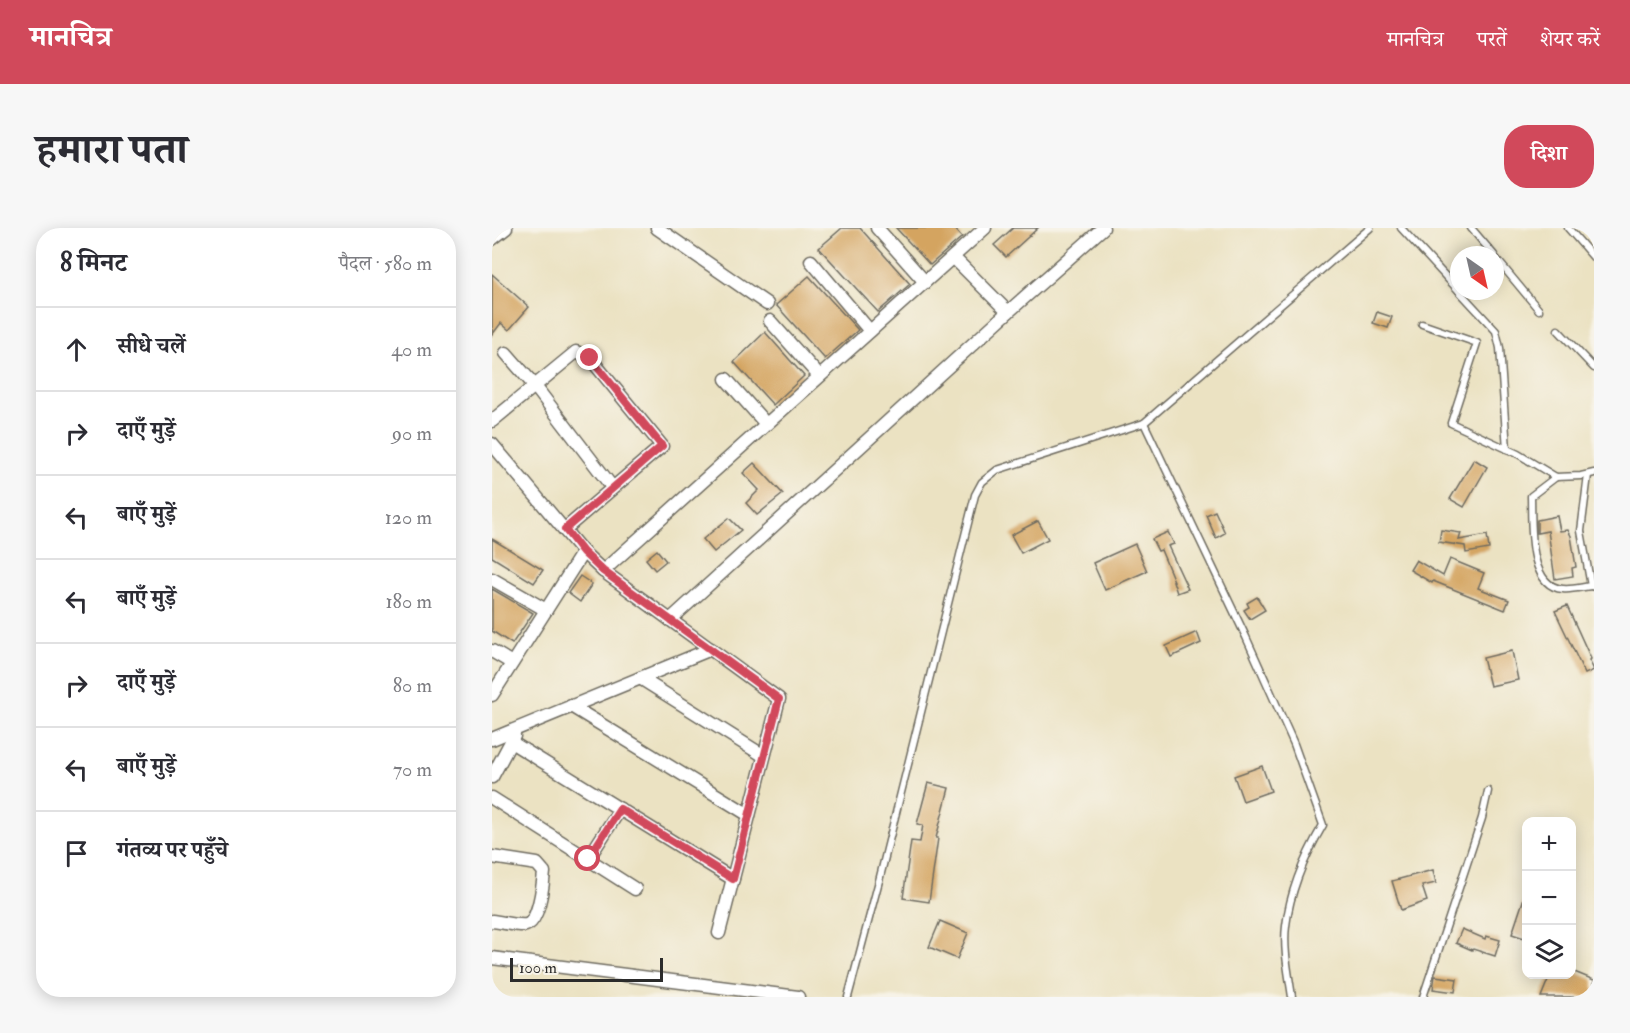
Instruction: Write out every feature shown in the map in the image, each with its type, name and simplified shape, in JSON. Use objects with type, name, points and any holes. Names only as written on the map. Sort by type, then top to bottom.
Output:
[{"type":"street","points":[[492,238],[506,228]]},
{"type":"street","points":[[657,228],[767,304]]},
{"type":"street","points":[[877,228],[925,282]]},
{"type":"street","points":[[670,620],[1102,228]]},
{"type":"street","points":[[603,571],[953,257],[976,231]]},
{"type":"street","points":[[953,257],[1008,312]]},
{"type":"street","points":[[811,261],[870,331]]},
{"type":"street","points":[[770,321],[819,376]]},
{"type":"street","points":[[492,421],[576,352],[590,358],[662,446],[565,529]]},
{"type":"street","points":[[506,353],[534,385],[612,487]]},
{"type":"street","points":[[726,379],[766,424]]},
{"type":"street","points":[[492,444],[583,552],[603,571],[779,699],[719,933]]},
{"type":"street","points":[[492,695],[583,552]]},
{"type":"street","points":[[492,579],[546,610]]},
{"type":"street","points":[[492,739],[711,650]]},
{"type":"street","points":[[492,651],[512,663]]},
{"type":"street","points":[[640,678],[764,756]]},
{"type":"street","points":[[571,706],[749,815]]},
{"type":"street","points":[[492,777],[518,727]]},
{"type":"street","points":[[511,742],[733,879]]},
{"type":"street","points":[[492,798],[635,889]]},
{"type":"street","points":[[588,859],[620,809]]},
{"type":"street","points":[[492,857],[537,864],[544,872],[537,912],[530,923],[525,925],[492,921]]},
{"type":"street","points":[[492,958],[798,997]]},
{"type":"lane","points":[[848,997],[883,866],[975,495],[982,482],[996,470],[1020,461],[1144,423],[1370,228]]},
{"type":"lane","points":[[1401,228],[1450,281]]},
{"type":"lane","points":[[1473,228],[1486,246]]},
{"type":"lane","points":[[1568,228],[1594,258]]},
{"type":"lane","points":[[1504,268],[1539,310]]},
{"type":"lane","points":[[1467,300],[1496,331],[1500,348],[1507,449]]},
{"type":"lane","points":[[1422,324],[1477,343],[1451,423],[1507,449],[1556,477]]},
{"type":"lane","points":[[1558,330],[1594,368]]},
{"type":"lane","points":[[1144,423],[1246,637],[1294,744],[1323,825],[1293,890],[1286,928],[1292,997]]},
{"type":"lane","points":[[1591,474],[1581,531],[1592,586],[1562,589],[1549,585],[1540,574],[1535,562],[1531,496],[1556,477],[1591,474]]},
{"type":"lane","points":[[1423,997],[1482,818],[1488,791]]},
{"type":"building","points":[[842,228],[860,228],[910,284],[878,312],[819,248]]},
{"type":"building","points":[[896,228],[954,228],[962,237],[930,265]]},
{"type":"building","points":[[1013,228],[1038,228],[1006,257],[994,245]]},
{"type":"building","points":[[492,274],[529,307],[509,330],[501,323],[492,335]]},
{"type":"building","points":[[809,276],[858,330],[825,359],[776,305]]},
{"type":"building","points":[[1377,312],[1392,317],[1388,328],[1373,323]]},
{"type":"building","points":[[765,332],[804,376],[773,405],[734,362]]},
{"type":"building","points":[[1474,459],[1487,467],[1464,507],[1450,499]]},
{"type":"building","points":[[754,463],[783,494],[757,515],[746,503],[759,490],[743,473]]},
{"type":"building","points":[[1215,511],[1225,533],[1216,538],[1206,515]]},
{"type":"building","points":[[1557,516],[1560,531],[1568,530],[1571,536],[1576,567],[1572,568],[1573,576],[1555,579],[1548,531],[1537,533],[1537,520]]},
{"type":"building","points":[[729,518],[741,530],[714,552],[703,539]]},
{"type":"building","points":[[1038,521],[1048,539],[1021,553],[1011,535]]},
{"type":"building","points":[[1441,530],[1461,533],[1459,540],[1487,535],[1489,549],[1466,553],[1465,546],[1439,542]]},
{"type":"building","points":[[1168,532],[1174,544],[1168,546],[1188,589],[1177,593],[1161,550],[1158,551],[1152,539]]},
{"type":"building","points":[[492,539],[543,570],[534,583],[492,557]]},
{"type":"building","points":[[1135,544],[1147,571],[1105,590],[1093,563]]},
{"type":"building","points":[[657,550],[666,561],[655,570],[646,559]]},
{"type":"building","points":[[1450,559],[1484,573],[1478,588],[1509,600],[1505,610],[1433,581],[1432,583],[1410,570],[1416,560],[1443,576]]},
{"type":"building","points":[[580,576],[592,584],[580,602],[568,593]]},
{"type":"building","points":[[492,589],[533,613],[512,644],[492,631]]},
{"type":"building","points":[[1257,597],[1265,610],[1250,619],[1244,610],[1249,607],[1247,603]]},
{"type":"building","points":[[1567,606],[1594,670],[1585,674],[1555,611]]},
{"type":"building","points":[[1197,632],[1201,643],[1171,657],[1166,646]]},
{"type":"building","points":[[1512,651],[1518,680],[1490,686],[1483,658]]},
{"type":"building","points":[[1262,766],[1271,791],[1243,801],[1234,776]]},
{"type":"building","points":[[928,783],[949,788],[936,838],[938,838],[929,902],[903,898],[911,841],[920,842],[923,825],[917,824]]},
{"type":"building","points":[[1433,870],[1436,883],[1422,886],[1427,901],[1401,910],[1392,881]]},
{"type":"building","points":[[1522,904],[1522,937],[1512,934]]},
{"type":"building","points":[[940,921],[968,933],[957,959],[929,947]]},
{"type":"building","points":[[1462,929],[1485,939],[1486,936],[1500,940],[1495,956],[1456,943]]},
{"type":"building","points":[[1576,973],[1594,980],[1594,997],[1541,997],[1548,979],[1576,979]]},
{"type":"building","points":[[1435,976],[1457,979],[1455,992],[1433,989]]},
{"type":"route","points":[[588,859],[620,809],[733,879],[779,699],[603,571],[583,552],[565,529],[662,446],[590,358]]}]
